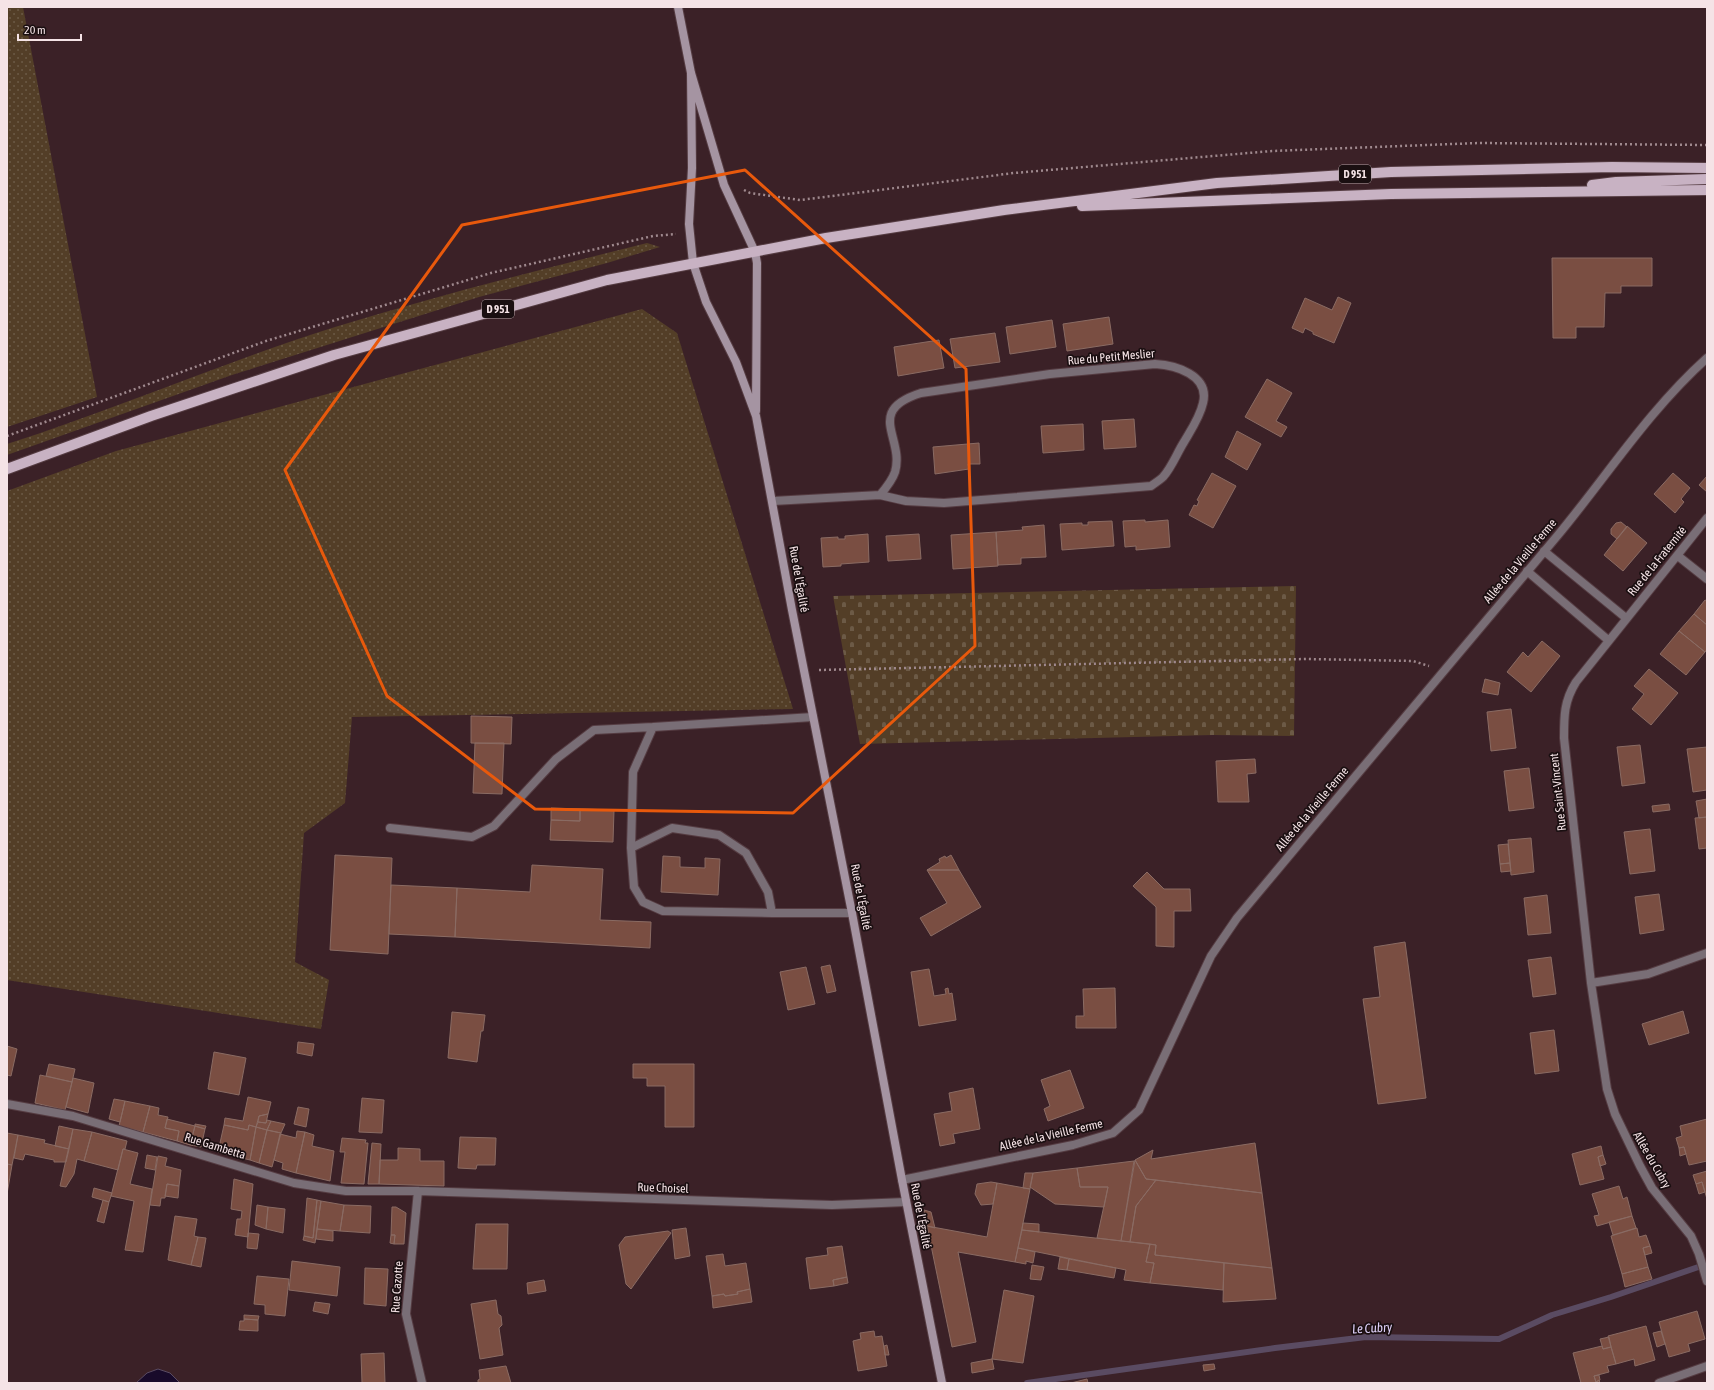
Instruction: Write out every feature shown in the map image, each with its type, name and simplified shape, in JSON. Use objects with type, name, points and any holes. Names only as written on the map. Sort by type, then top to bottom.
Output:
[{"type":"main road","name":"D 951","points":[[7,469],[151,416],[334,355],[608,280],[826,238],[1004,210],[1217,183],[1391,172],[1612,167],[1707,168]]},
{"type":"main road","name":"D 951","points":[[1541,191],[1616,182],[1707,180]]},
{"type":"main road","name":"D 951","points":[[1004,210],[1391,194],[1707,190]]},
{"type":"street","points":[[678,7],[691,73]]},
{"type":"street","name":"Rue de l'Égalité","points":[[691,73],[720,174],[755,252],[757,264],[756,416]]},
{"type":"street","name":"Rue de l'Égalité","points":[[691,73],[690,232],[692,263],[706,302],[736,362],[756,416],[942,1383]]},
{"type":"street","name":"Allée de la Vieille Ferme","points":[[902,1180],[1073,1145],[1113,1133],[1140,1110],[1211,956],[1236,918],[1528,571],[1580,508],[1648,420],[1681,383],[1707,358]]},
{"type":"street","name":"Rue du Petit Meslier","points":[[772,501],[880,496],[906,501],[944,502],[1151,486],[1163,477],[1197,420],[1204,402],[1203,391],[1198,381],[1188,371],[1171,365],[1155,364],[1050,374],[921,393],[904,398],[896,405],[891,415],[890,428],[896,459],[895,471],[880,496]]},
{"type":"street","name":"Rue de la Fraternité","points":[[1626,618],[1678,556],[1707,518]]},
{"type":"street","points":[[1544,551],[1626,618]]},
{"type":"street","points":[[1678,556],[1707,580]]},
{"type":"street","points":[[1528,571],[1608,640]]},
{"type":"street","name":"Rue Saint-Vincent","points":[[1603,1065],[1591,983],[1564,738],[1564,713],[1570,691],[1626,618]]},
{"type":"street","points":[[390,828],[472,837],[494,826],[556,759],[594,730],[813,717]]},
{"type":"street","points":[[653,727],[633,772],[631,848],[634,887],[643,902],[663,911],[772,914],[852,913]]},
{"type":"street","points":[[631,848],[672,828],[719,835],[746,853],[768,892],[772,914]]},
{"type":"street","points":[[1591,983],[1648,974],[1707,953]]},
{"type":"street","name":"Allée du Cubry","points":[[1603,1065],[1615,1114],[1640,1166],[1652,1188],[1691,1236],[1699,1254],[1707,1280]]},
{"type":"street","name":"Rue Gambetta","points":[[7,1104],[73,1116],[294,1183],[346,1191],[418,1191]]},
{"type":"street","name":"Rue Choisel","points":[[418,1191],[832,1205],[906,1202]]},
{"type":"street","name":"Rue Cazotte","points":[[418,1191],[406,1314],[422,1383]]},
{"type":"street","points":[[1659,1383],[1707,1366]]},
{"type":"path","points":[[720,174],[750,194],[800,200],[1014,173],[1272,151],[1479,143],[1707,145]]},
{"type":"path","points":[[7,436],[266,341],[483,276],[653,236],[690,232]]},
{"type":"path","points":[[804,670],[1306,659],[1413,661],[1444,671]]},
{"type":"highlighted area","points":[[745,170],[966,369],[975,646],[793,813],[535,809],[387,696],[285,470],[462,225]]},
{"type":"green space","points":[[7,7],[23,7],[97,397],[7,427]]},
{"type":"green space","points":[[647,243],[660,247],[607,263],[479,297],[232,375],[7,455],[7,444],[89,416],[252,355],[335,327],[452,293]]},
{"type":"green space","points":[[642,309],[677,333],[793,709],[352,717],[345,803],[304,833],[295,962],[329,980],[321,1029],[7,980],[7,491],[116,451]]},
{"type":"green space","points":[[1296,586],[1294,736],[1213,735],[860,744],[833,596]]},
{"type":"shaded area","points":[[158,1369],[170,1373],[180,1383],[136,1383],[147,1373]]},
{"type":"building","points":[[1552,258],[1652,258],[1652,286],[1621,286],[1621,293],[1605,293],[1604,327],[1576,327],[1576,338],[1553,338]]},
{"type":"building","points":[[1338,297],[1351,303],[1334,343],[1313,334],[1313,332],[1305,328],[1303,333],[1292,328],[1305,298],[1332,310]]},
{"type":"building","points":[[1109,317],[1113,344],[1067,351],[1063,324]]},
{"type":"building","points":[[1052,320],[1056,347],[1010,354],[1006,327]]},
{"type":"building","points":[[995,333],[1000,362],[955,368],[950,339]]},
{"type":"building","points":[[939,340],[944,368],[898,376],[894,347]]},
{"type":"building","points":[[1267,379],[1292,393],[1276,421],[1287,427],[1281,437],[1245,417]]},
{"type":"building","points":[[1134,419],[1136,447],[1104,449],[1102,421]]},
{"type":"building","points":[[1083,424],[1084,450],[1043,453],[1041,426]]},
{"type":"building","points":[[1237,431],[1261,444],[1247,470],[1225,457]]},
{"type":"building","points":[[979,443],[980,464],[968,464],[969,469],[935,474],[933,447]]},
{"type":"building","points":[[1212,473],[1236,486],[1213,528],[1189,515],[1194,505],[1197,506],[1199,501],[1197,500]]},
{"type":"building","points":[[1673,473],[1690,488],[1681,499],[1684,502],[1675,513],[1654,494]]},
{"type":"building","points":[[1707,476],[1707,492],[1699,485]]},
{"type":"building","points":[[1145,520],[1145,522],[1168,520],[1170,547],[1136,550],[1136,546],[1125,547],[1123,521]]},
{"type":"building","points":[[1112,521],[1114,546],[1062,550],[1060,524],[1082,523],[1082,525],[1088,525],[1088,522]]},
{"type":"building","points":[[1621,522],[1627,527],[1617,539],[1611,534],[1611,529],[1616,523]]},
{"type":"building","points":[[1044,525],[1046,557],[1021,558],[1021,564],[998,565],[996,532],[1023,530],[1022,527]]},
{"type":"building","points":[[1627,526],[1647,543],[1623,571],[1604,555]]},
{"type":"building","points":[[996,532],[998,566],[953,569],[951,535]]},
{"type":"building","points":[[868,534],[869,562],[823,567],[821,538],[838,537],[838,539],[845,539],[845,536]]},
{"type":"building","points":[[919,534],[921,559],[888,561],[886,536]]},
{"type":"building","points":[[1705,600],[1707,601],[1707,625],[1694,614]]},
{"type":"building","points":[[1694,614],[1707,625],[1707,649],[1705,652],[1679,631]]},
{"type":"building","points":[[1679,631],[1705,652],[1686,675],[1660,654]]},
{"type":"building","points":[[1542,641],[1560,656],[1531,692],[1507,672],[1523,652],[1528,657]]},
{"type":"building","points":[[1649,669],[1678,693],[1651,725],[1632,709],[1644,694],[1634,686]]},
{"type":"building","points":[[1485,679],[1500,683],[1498,695],[1482,692]]},
{"type":"building","points":[[1511,709],[1516,748],[1491,751],[1487,712]]},
{"type":"building","points":[[471,716],[512,717],[511,744],[471,743]]},
{"type":"building","points":[[475,743],[504,743],[502,794],[473,793]]},
{"type":"building","points":[[1640,745],[1645,783],[1622,786],[1617,747]]},
{"type":"building","points":[[1707,747],[1707,790],[1693,792],[1687,749]]},
{"type":"building","points":[[1255,759],[1256,773],[1247,774],[1249,802],[1218,802],[1216,761]]},
{"type":"building","points":[[1529,768],[1534,808],[1509,811],[1504,771]]},
{"type":"building","points":[[1707,799],[1707,817],[1699,818],[1696,801]]},
{"type":"building","points":[[1669,804],[1670,810],[1653,812],[1652,806]]},
{"type":"building","points":[[551,808],[580,809],[580,821],[551,820]]},
{"type":"building","points":[[580,809],[614,810],[613,842],[550,840],[551,820],[580,821]]},
{"type":"building","points":[[1707,817],[1707,848],[1699,849],[1695,818]]},
{"type":"building","points":[[1650,829],[1655,871],[1630,874],[1624,832]]},
{"type":"building","points":[[1531,838],[1534,872],[1511,875],[1508,840]]},
{"type":"building","points":[[1508,844],[1510,863],[1500,864],[1498,845]]},
{"type":"building","points":[[335,855],[392,858],[388,954],[330,950]]},
{"type":"building","points":[[951,855],[959,870],[927,870],[940,862],[939,859],[945,856],[946,858]]},
{"type":"building","points":[[663,856],[680,857],[680,867],[705,868],[705,858],[720,859],[718,895],[661,892]]},
{"type":"building","points":[[1510,863],[1511,871],[1501,872],[1500,864]]},
{"type":"building","points":[[532,865],[603,869],[600,920],[651,922],[650,948],[455,937],[457,888],[530,892]]},
{"type":"building","points":[[927,870],[959,870],[981,907],[931,936],[920,918],[947,903]]},
{"type":"building","points":[[1147,872],[1164,889],[1190,889],[1191,911],[1174,911],[1174,947],[1156,946],[1156,907],[1133,886]]},
{"type":"building","points":[[391,885],[457,888],[455,937],[389,934]]},
{"type":"building","points":[[1659,894],[1664,930],[1640,934],[1635,897]]},
{"type":"building","points":[[1547,895],[1551,933],[1528,935],[1524,898]]},
{"type":"building","points":[[1405,942],[1426,1098],[1378,1104],[1363,999],[1380,997],[1374,947]]},
{"type":"building","points":[[1551,957],[1556,994],[1533,997],[1528,960]]},
{"type":"building","points":[[830,965],[836,991],[827,993],[821,967]]},
{"type":"building","points":[[806,967],[815,1004],[788,1010],[780,972]]},
{"type":"building","points":[[929,969],[934,996],[946,994],[945,989],[948,988],[949,994],[952,993],[956,1020],[919,1026],[911,972]]},
{"type":"building","points":[[1115,988],[1116,1028],[1076,1028],[1076,1016],[1084,1016],[1083,989]]},
{"type":"building","points":[[1683,1011],[1689,1033],[1649,1045],[1642,1024]]},
{"type":"building","points":[[452,1012],[485,1015],[483,1031],[481,1031],[477,1062],[448,1058]]},
{"type":"building","points":[[1554,1030],[1559,1071],[1535,1074],[1530,1033]]},
{"type":"building","points":[[298,1042],[314,1044],[312,1056],[297,1053]]},
{"type":"building","points":[[7,1046],[17,1049],[11,1076],[7,1075]]},
{"type":"building","points":[[214,1052],[246,1058],[239,1095],[208,1089]]},
{"type":"building","points":[[49,1064],[75,1069],[72,1082],[46,1076]]},
{"type":"building","points":[[633,1064],[694,1064],[694,1127],[665,1127],[665,1086],[647,1086],[647,1078],[633,1078]]},
{"type":"building","points":[[1070,1070],[1084,1108],[1048,1121],[1044,1109],[1050,1106],[1041,1080]]},
{"type":"building","points":[[40,1075],[72,1082],[65,1110],[35,1103]]},
{"type":"building","points":[[73,1078],[94,1083],[88,1113],[66,1107]]},
{"type":"building","points":[[973,1088],[980,1129],[953,1134],[955,1143],[940,1146],[934,1114],[952,1111],[949,1093]]},
{"type":"building","points":[[248,1097],[271,1102],[268,1114],[259,1116],[256,1127],[249,1125],[248,1130],[224,1125],[225,1118],[243,1121]]},
{"type":"building","points":[[362,1098],[384,1100],[382,1133],[359,1132]]},
{"type":"building","points":[[114,1099],[125,1101],[120,1122],[109,1119]]},
{"type":"building","points":[[125,1101],[150,1106],[143,1132],[119,1126]]},
{"type":"building","points":[[150,1106],[159,1108],[158,1115],[168,1117],[165,1128],[179,1131],[177,1141],[143,1132]]},
{"type":"building","points":[[298,1107],[309,1109],[306,1127],[294,1124]]},
{"type":"building","points":[[268,1114],[266,1123],[258,1122],[259,1116]]},
{"type":"building","points":[[167,1119],[195,1126],[190,1145],[177,1141],[179,1131],[165,1128]]},
{"type":"building","points":[[1707,1119],[1707,1161],[1689,1165],[1684,1147],[1679,1148],[1676,1138],[1682,1136],[1680,1126]]},
{"type":"building","points":[[267,1120],[271,1121],[267,1130],[256,1127],[258,1122],[266,1123]]},
{"type":"building","points":[[271,1121],[285,1124],[281,1133],[267,1130]]},
{"type":"building","points":[[195,1124],[206,1126],[205,1129],[195,1126]]},
{"type":"building","points":[[224,1125],[248,1130],[249,1125],[256,1127],[250,1160],[218,1152]]},
{"type":"building","points":[[59,1126],[73,1129],[69,1149],[55,1146]]},
{"type":"building","points":[[195,1126],[205,1129],[201,1147],[190,1145]]},
{"type":"building","points":[[256,1127],[267,1130],[259,1163],[250,1160]]},
{"type":"building","points":[[73,1129],[92,1132],[84,1161],[77,1159],[74,1174],[66,1187],[60,1186]]},
{"type":"building","points":[[267,1130],[281,1133],[272,1167],[259,1163]]},
{"type":"building","points":[[297,1131],[305,1132],[296,1173],[282,1169],[283,1163],[274,1160],[280,1134],[296,1138]]},
{"type":"building","points":[[92,1132],[127,1141],[125,1149],[123,1149],[118,1170],[84,1161]]},
{"type":"building","points":[[305,1132],[314,1135],[312,1146],[334,1151],[330,1181],[296,1173]]},
{"type":"building","points":[[7,1133],[18,1135],[12,1165],[7,1164]]},
{"type":"building","points":[[18,1135],[45,1140],[44,1143],[69,1149],[66,1162],[54,1162],[54,1160],[25,1154],[23,1160],[14,1158]]},
{"type":"building","points":[[460,1137],[496,1138],[495,1165],[477,1165],[476,1169],[458,1168]]},
{"type":"building","points":[[342,1138],[366,1140],[365,1143],[368,1143],[364,1184],[341,1183],[345,1152],[340,1152]]},
{"type":"building","points":[[372,1143],[381,1144],[379,1184],[368,1184]]},
{"type":"building","points":[[1255,1143],[1262,1193],[1146,1179],[1135,1160],[1153,1150],[1151,1159]]},
{"type":"building","points":[[1601,1146],[1603,1155],[1598,1157],[1604,1179],[1580,1185],[1572,1154]]},
{"type":"building","points":[[1684,1147],[1686,1154],[1680,1156],[1679,1148]]},
{"type":"building","points":[[398,1148],[420,1149],[420,1161],[444,1161],[444,1186],[379,1184],[380,1160],[398,1160]]},
{"type":"building","points":[[123,1149],[138,1153],[130,1184],[152,1189],[143,1252],[125,1250],[134,1201],[111,1196]]},
{"type":"building","points":[[147,1155],[157,1157],[155,1170],[145,1168]]},
{"type":"building","points":[[1603,1155],[1606,1164],[1600,1166],[1598,1157]]},
{"type":"building","points":[[158,1156],[167,1158],[165,1166],[181,1170],[179,1186],[167,1184],[165,1198],[161,1198],[160,1206],[150,1205]]},
{"type":"building","points":[[1135,1160],[1146,1179],[1156,1180],[1136,1206],[1130,1242],[1121,1241]]},
{"type":"building","points":[[1134,1161],[1121,1241],[1097,1238],[1108,1187],[1080,1187],[1077,1168]]},
{"type":"building","points":[[7,1164],[12,1165],[7,1194]]},
{"type":"building","points":[[1077,1168],[1080,1187],[1108,1187],[1104,1207],[1055,1204],[1030,1187],[1033,1173]]},
{"type":"building","points":[[1707,1171],[1707,1199],[1702,1182],[1696,1184],[1693,1175]]},
{"type":"building","points":[[1025,1173],[1033,1173],[1030,1189],[1023,1188]]},
{"type":"building","points":[[234,1179],[253,1184],[248,1237],[235,1235],[237,1219],[241,1219],[242,1211],[231,1209]]},
{"type":"building","points":[[1156,1180],[1262,1193],[1272,1268],[1155,1255],[1156,1245],[1130,1242],[1136,1206]]},
{"type":"building","points":[[991,1182],[997,1183],[993,1204],[981,1205],[975,1194],[977,1184]]},
{"type":"building","points":[[1702,1182],[1705,1192],[1699,1194],[1696,1184]]},
{"type":"building","points":[[997,1183],[1030,1189],[1015,1262],[958,1252],[976,1342],[952,1347],[927,1226],[987,1237]]},
{"type":"building","points":[[167,1184],[179,1186],[178,1198],[165,1196]]},
{"type":"building","points":[[1619,1186],[1623,1199],[1627,1197],[1632,1216],[1597,1226],[1594,1216],[1599,1215],[1592,1194]]},
{"type":"building","points":[[94,1188],[112,1193],[109,1202],[92,1197]]},
{"type":"building","points":[[307,1198],[317,1200],[313,1238],[304,1236]]},
{"type":"building","points":[[103,1200],[109,1202],[104,1223],[97,1221]]},
{"type":"building","points":[[317,1200],[321,1201],[315,1243],[303,1240],[304,1236],[313,1238]]},
{"type":"building","points":[[321,1201],[344,1205],[340,1231],[317,1229]]},
{"type":"building","points":[[257,1205],[268,1207],[266,1229],[255,1225]]},
{"type":"building","points":[[344,1205],[371,1206],[370,1233],[340,1231]]},
{"type":"building","points":[[268,1207],[285,1209],[283,1233],[266,1229]]},
{"type":"building","points":[[392,1207],[396,1207],[406,1213],[404,1244],[394,1244],[395,1235],[391,1235]]},
{"type":"building","points":[[924,1210],[931,1212],[935,1228],[927,1226]]},
{"type":"building","points":[[175,1216],[197,1219],[194,1236],[198,1237],[191,1265],[168,1260]]},
{"type":"building","points":[[1632,1216],[1636,1228],[1613,1235],[1609,1222]]},
{"type":"building","points":[[1023,1223],[1039,1224],[1039,1232],[1022,1230]]},
{"type":"building","points":[[476,1224],[508,1224],[507,1269],[473,1269]]},
{"type":"building","points":[[686,1228],[690,1256],[675,1259],[672,1230]]},
{"type":"building","points":[[1637,1228],[1639,1237],[1646,1235],[1650,1246],[1643,1248],[1648,1267],[1622,1274],[1611,1236]]},
{"type":"building","points":[[317,1229],[333,1231],[333,1241],[316,1239]]},
{"type":"building","points":[[1022,1230],[1150,1244],[1146,1262],[1154,1263],[1150,1283],[1124,1280],[1126,1270],[1018,1248]]},
{"type":"building","points":[[668,1231],[671,1233],[631,1289],[626,1284],[619,1245],[625,1237]]},
{"type":"building","points":[[248,1233],[259,1234],[257,1249],[247,1248]]},
{"type":"building","points":[[391,1235],[395,1235],[394,1244],[390,1243]]},
{"type":"building","points":[[198,1237],[206,1238],[201,1267],[191,1265]]},
{"type":"building","points":[[1150,1244],[1156,1245],[1155,1255],[1224,1263],[1223,1290],[1150,1283],[1154,1263],[1146,1262]]},
{"type":"building","points":[[842,1246],[847,1277],[833,1280],[834,1286],[810,1289],[806,1258],[828,1255],[827,1248]]},
{"type":"building","points":[[1650,1246],[1652,1253],[1645,1255],[1643,1248]]},
{"type":"building","points":[[1018,1248],[1035,1252],[1033,1263],[1026,1261],[1026,1264],[1015,1262]]},
{"type":"building","points":[[723,1254],[725,1266],[746,1263],[750,1289],[737,1292],[738,1294],[712,1296],[706,1256]]},
{"type":"building","points":[[1060,1257],[1069,1259],[1067,1270],[1058,1269]]},
{"type":"building","points":[[1069,1259],[1116,1268],[1114,1278],[1067,1270]]},
{"type":"building","points":[[292,1261],[340,1267],[337,1296],[289,1290]]},
{"type":"building","points":[[1224,1263],[1272,1268],[1276,1299],[1223,1302]]},
{"type":"building","points":[[1032,1265],[1044,1267],[1041,1280],[1030,1279]]},
{"type":"building","points":[[1648,1267],[1652,1279],[1625,1287],[1622,1274]]},
{"type":"building","points":[[365,1268],[388,1269],[386,1306],[364,1304]]},
{"type":"building","points":[[257,1276],[289,1279],[285,1316],[265,1314],[265,1305],[254,1304]]},
{"type":"building","points":[[847,1277],[848,1283],[834,1286],[833,1280]]},
{"type":"building","points":[[544,1280],[546,1291],[528,1294],[527,1283]]},
{"type":"building","points":[[750,1289],[752,1302],[713,1308],[712,1296],[738,1294],[737,1292]]},
{"type":"building","points":[[1004,1290],[1034,1296],[1023,1363],[992,1359]]},
{"type":"building","points":[[496,1300],[498,1314],[501,1316],[502,1325],[499,1328],[503,1355],[480,1359],[471,1304]]},
{"type":"building","points":[[315,1302],[330,1304],[328,1314],[313,1311]]},
{"type":"building","points":[[1697,1311],[1705,1339],[1688,1344],[1690,1351],[1669,1357],[1659,1322]]},
{"type":"building","points":[[244,1315],[259,1316],[258,1320],[244,1319]]},
{"type":"building","points":[[244,1319],[258,1320],[258,1331],[239,1330],[240,1321],[244,1321]]},
{"type":"building","points":[[1646,1326],[1655,1360],[1635,1366],[1634,1359],[1616,1364],[1608,1336]]},
{"type":"building","points":[[874,1331],[875,1337],[882,1336],[887,1366],[858,1371],[853,1341],[861,1339],[860,1333]]},
{"type":"building","points":[[1661,1331],[1665,1344],[1657,1347],[1653,1333]]},
{"type":"building","points":[[1609,1337],[1611,1347],[1603,1349],[1600,1339]]},
{"type":"building","points":[[887,1345],[889,1355],[885,1355],[884,1346]]},
{"type":"building","points":[[1602,1346],[1603,1349],[1611,1347],[1616,1364],[1607,1366],[1609,1372],[1594,1376],[1596,1382],[1599,1380],[1600,1383],[1581,1383],[1573,1353]]},
{"type":"building","points":[[384,1353],[385,1383],[362,1383],[361,1354]]},
{"type":"building","points":[[992,1359],[994,1369],[972,1373],[971,1363]]},
{"type":"building","points":[[1214,1364],[1215,1369],[1204,1371],[1203,1365]]},
{"type":"building","points":[[506,1366],[511,1383],[478,1383],[478,1380],[480,1379],[479,1370]]},
{"type":"building","points":[[1599,1375],[1600,1380],[1596,1382],[1594,1376]]},
{"type":"building","points":[[1087,1379],[1088,1383],[1071,1383]]},
{"type":"waterway","name":"Le Cubry","points":[[1027,1383],[1275,1348],[1366,1337],[1499,1339],[1552,1315],[1611,1297],[1707,1264]]}]
